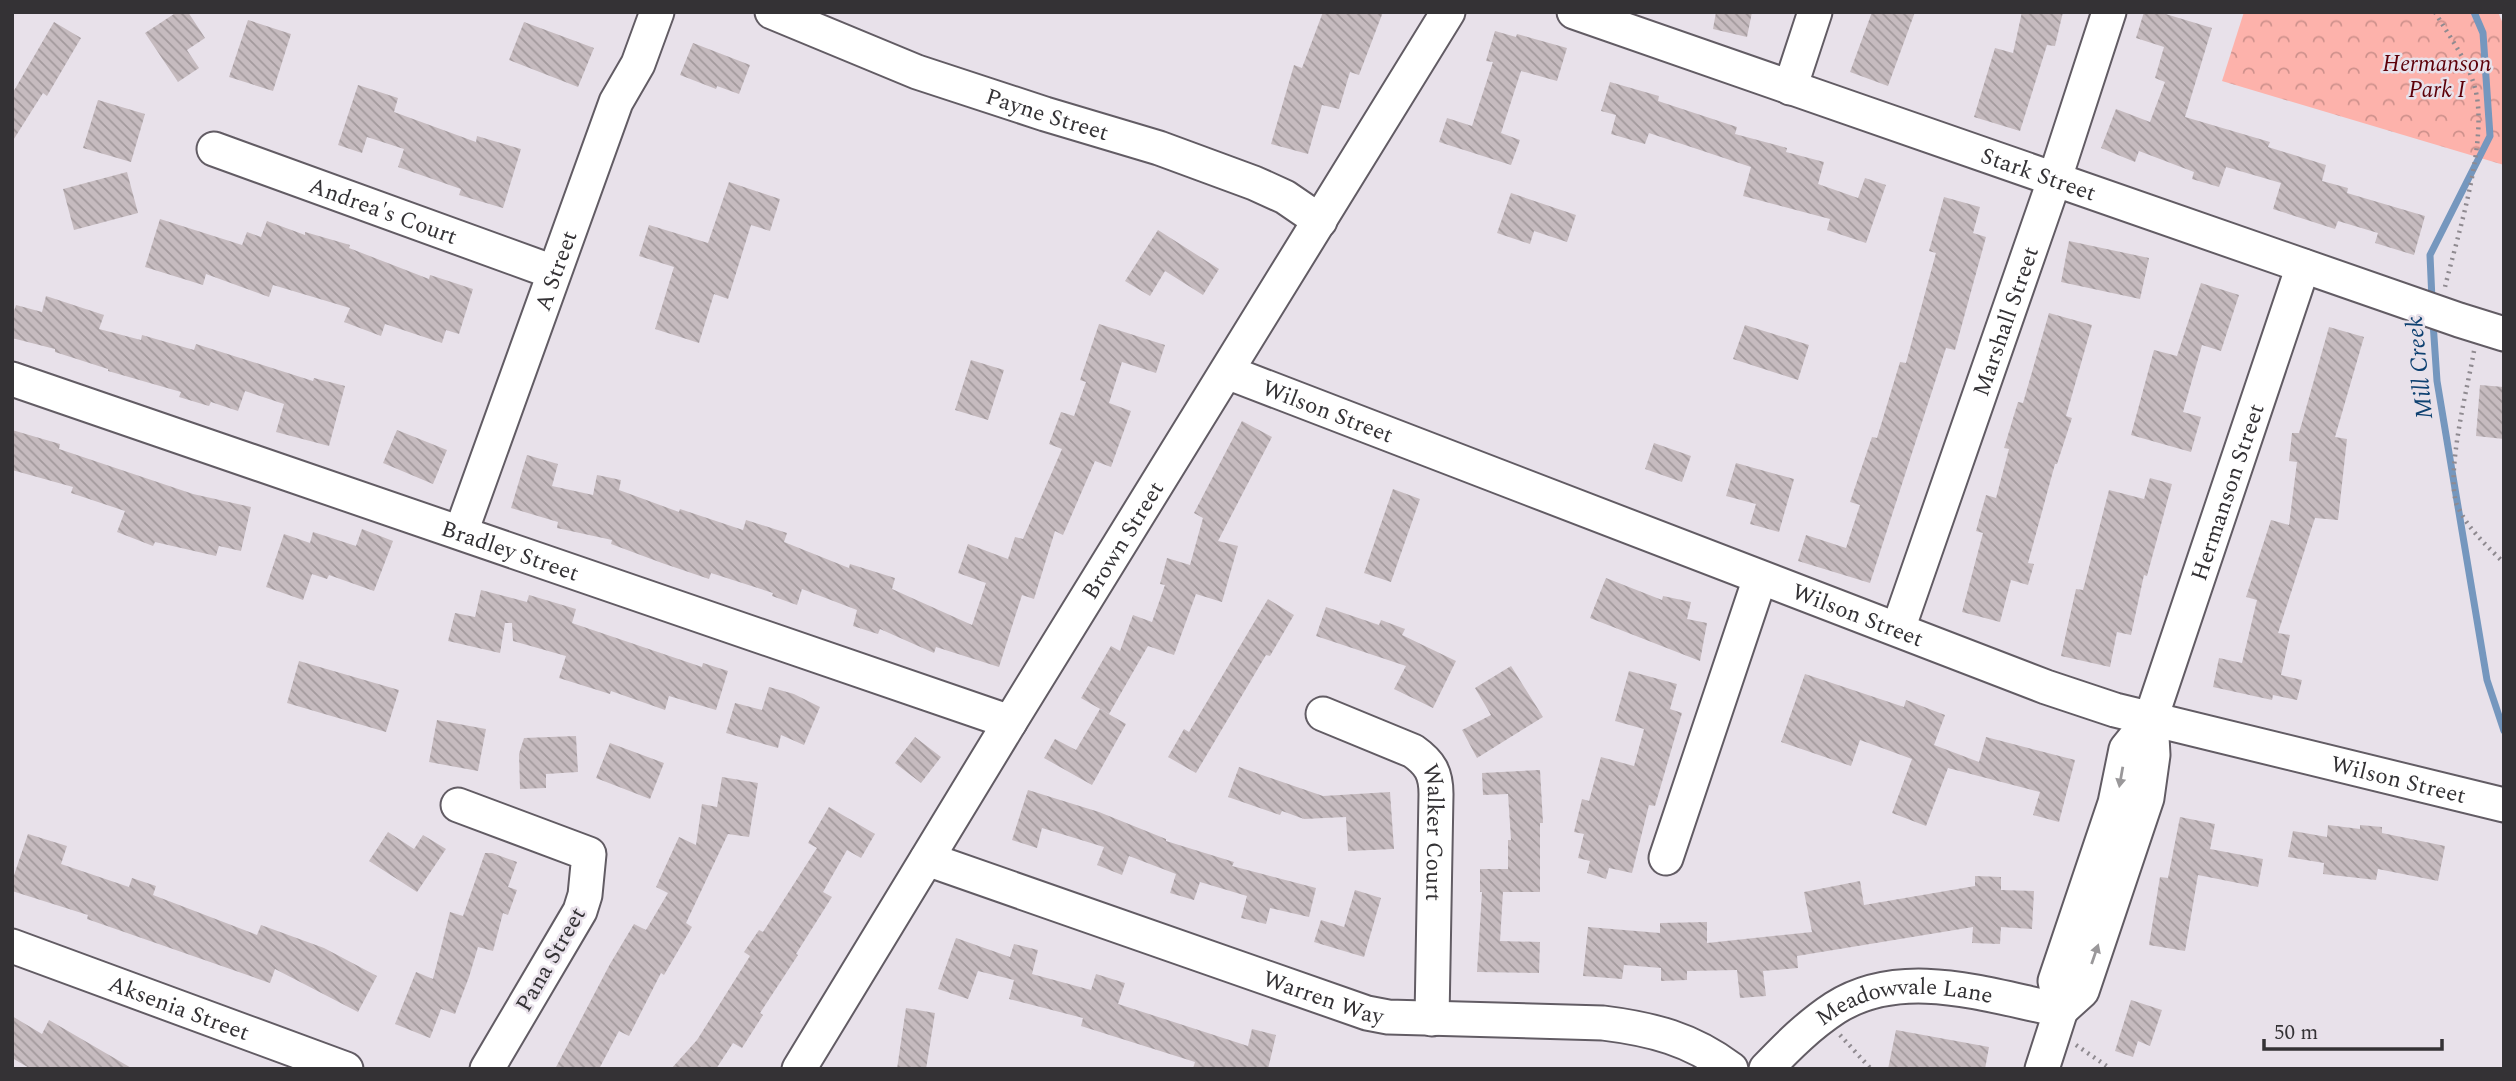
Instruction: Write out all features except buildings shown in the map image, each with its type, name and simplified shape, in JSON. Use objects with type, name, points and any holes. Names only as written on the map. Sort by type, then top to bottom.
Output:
[{"type":"street","name":"A Street","points":[[461,532],[616,102],[638,64],[657,12]]},
{"type":"street","name":"Payne Street","points":[[772,12],[917,72],[1159,148],[1242,178],[1285,198],[1320,221]]},
{"type":"street","name":"Brown Street","points":[[799,1069],[1448,12]]},
{"type":"street","name":"Stark Street","points":[[1574,12],[2053,181],[2304,266],[2489,340]]},
{"type":"street","points":[[1790,88],[1815,12]]},
{"type":"street","name":"Marshall Street","points":[[1898,629],[2109,12]]},
{"type":"street","name":"Andrea's Court","points":[[214,149],[553,272]]},
{"type":"street","name":"Hermanson Street","points":[[2051,1039],[2082,991],[2145,807],[2153,755],[2151,718],[2304,266]]},
{"type":"street","name":"Wilson Street","points":[[1227,372],[2046,687],[2115,709],[2504,805]]},
{"type":"street","name":"Bradley Street","points":[[12,379],[1010,722]]},
{"type":"street","points":[[1667,858],[1760,578]]},
{"type":"street","name":"Walker Court","points":[[1323,714],[1413,751],[1425,760],[1436,780],[1432,1019]]},
{"type":"street","name":"Pana Street","points":[[458,805],[589,854],[585,895],[580,911],[487,1069]]},
{"type":"street","name":"Warren Way","points":[[928,859],[1367,1013],[1432,1019],[1603,1023],[1651,1030],[1692,1045],[1714,1056],[1731,1069]]},
{"type":"street","name":"Aksenia Street","points":[[12,946],[346,1069]]},
{"type":"street","name":"Meadowvale Lane","points":[[1766,1069],[1789,1045],[1825,1015],[1856,997],[1896,986],[1946,988],[2051,1039]]},
{"type":"path","points":[[2435,12],[2464,58],[2475,88],[2480,116],[2472,175],[2444,293]]},
{"type":"path","points":[[2489,340],[2457,445],[2453,486],[2458,508],[2465,520],[2504,563]]},
{"type":"path","points":[[1825,1015],[1871,1069]]},
{"type":"path","points":[[2051,1039],[2079,1046],[2111,1069]]},
{"type":"green space","name":"Hermanson Park I","points":[[2244,12],[2498,12],[2504,26],[2504,165],[2222,81]]},
{"type":"waterway","name":"Mill Creek","points":[[2432,300],[2430,255],[2490,136],[2483,33],[2474,12]]},
{"type":"waterway","name":"Mill Creek","points":[[2433,322],[2437,381],[2487,680],[2504,731]]}]
